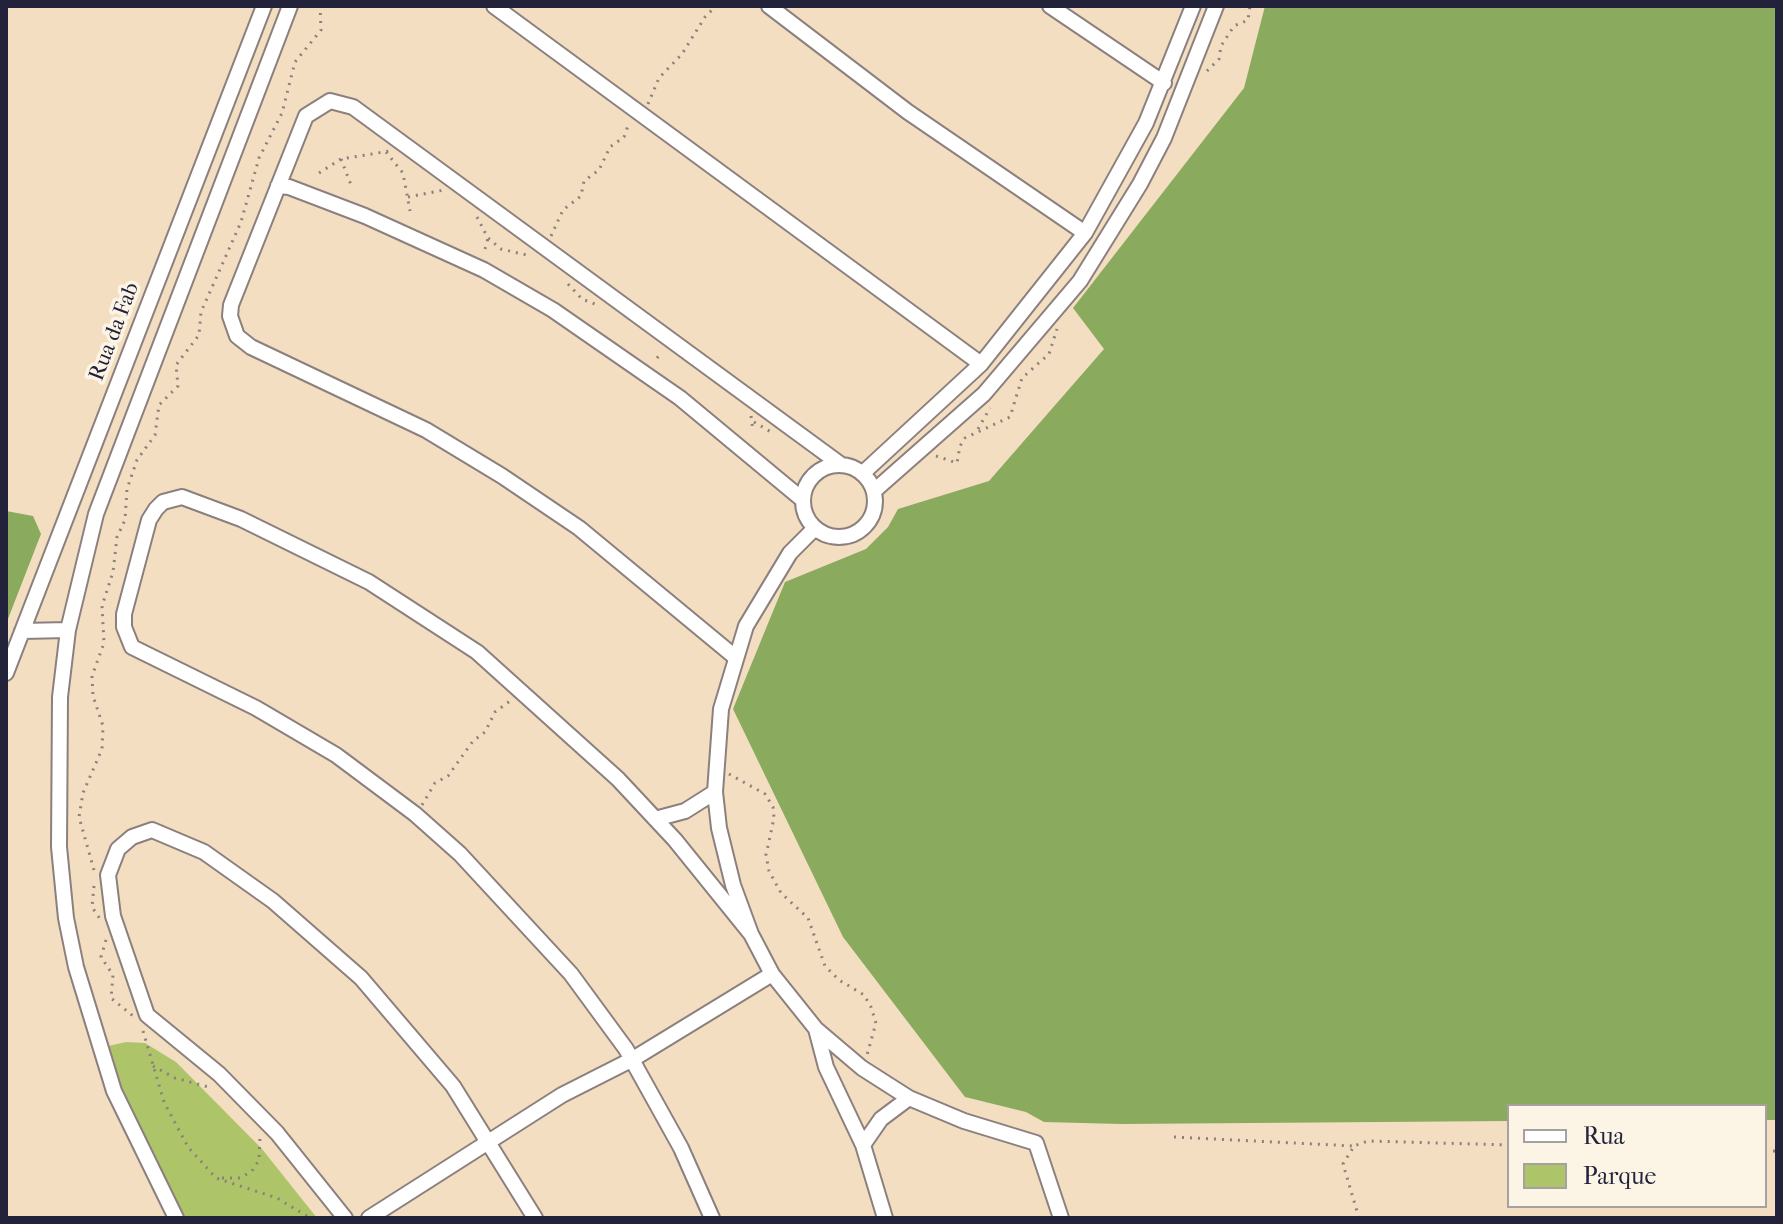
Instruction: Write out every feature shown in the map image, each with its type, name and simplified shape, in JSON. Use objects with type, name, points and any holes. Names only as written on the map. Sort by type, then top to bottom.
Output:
[{"type":"street","name":"Rua da Fab","points":[[6,673],[264,6]]},
{"type":"street","points":[[176,1218],[114,1091],[76,967],[66,918],[57,782],[68,630],[85,550],[121,443],[290,6]]},
{"type":"street","points":[[494,6],[981,364]]},
{"type":"street","points":[[769,6],[932,130],[1085,233]]},
{"type":"street","points":[[1050,6],[1164,83]]},
{"type":"street","points":[[863,473],[981,364],[1085,233],[1121,172],[1164,83],[1193,6]]},
{"type":"street","points":[[874,491],[984,394],[1055,313],[1140,184],[1191,74],[1216,6]]},
{"type":"street","points":[[278,186],[289,187],[365,216],[484,270],[553,310],[680,398],[803,500],[815,528],[837,537],[859,531],[873,514],[874,491],[863,473],[840,464],[365,115],[338,101],[318,106],[306,116],[278,186],[231,305],[230,316],[237,336],[251,347],[426,430],[502,476],[579,528],[735,657]]},
{"type":"street","points":[[803,500],[813,476],[840,464]]},
{"type":"street","points":[[712,1218],[681,1148],[633,1059],[571,974],[509,902],[415,814],[336,755],[285,725],[132,647],[124,627],[124,614],[149,520],[156,509],[173,499],[194,500],[323,557],[466,645],[592,754],[655,819],[751,934]]},
{"type":"street","points":[[815,528],[790,553],[746,626],[721,709],[715,792],[724,855],[751,934],[772,974],[816,1029],[862,1068],[909,1098],[964,1121],[1036,1143],[1061,1218]]},
{"type":"street","points":[[22,631],[68,630]]},
{"type":"street","points":[[655,819],[685,811],[715,792]]},
{"type":"street","points":[[345,1218],[310,1170],[263,1118],[234,1089],[149,1017],[137,994],[113,916],[108,875],[118,849],[141,832],[163,833],[204,852],[316,937],[388,1005],[453,1086],[535,1218]]},
{"type":"street","points":[[369,1218],[562,1095],[633,1059],[772,974]]},
{"type":"street","points":[[816,1029],[826,1067],[863,1145],[885,1218]]},
{"type":"street","points":[[863,1145],[881,1119],[909,1098]]},
{"type":"path","points":[[475,214],[488,238],[512,254],[535,257],[548,247],[563,210],[581,196],[584,181],[599,170],[610,147],[621,141],[627,125],[653,97],[659,78],[682,54],[705,17],[716,6]]},
{"type":"path","points":[[1191,74],[1204,73],[1216,64],[1221,46],[1234,26],[1248,20],[1250,6]]},
{"type":"path","points":[[319,173],[341,159],[395,148]]},
{"type":"path","points":[[386,152],[398,162],[410,211]]},
{"type":"path","points":[[341,159],[351,185]]},
{"type":"path","points":[[408,197],[445,190],[452,193]]},
{"type":"path","points":[[485,249],[488,238]]},
{"type":"path","points":[[572,300],[576,294]]},
{"type":"path","points":[[921,452],[957,463],[965,438],[1010,417],[1022,378],[1054,347],[1058,325],[1055,313]]},
{"type":"path","points":[[657,358],[661,353]]},
{"type":"path","points":[[415,814],[435,783],[448,776],[473,741],[485,732],[495,712],[518,689]]},
{"type":"path","points":[[716,760],[740,783],[765,794],[773,807],[774,818],[766,855],[769,871],[781,893],[808,918],[825,966],[839,980],[864,995],[871,1007],[876,1023],[874,1037],[862,1068]]},
{"type":"path","points":[[141,1019],[164,1102],[188,1147],[216,1178],[277,1198],[310,1218]]},
{"type":"path","points":[[153,1066],[192,1085],[234,1089]]},
{"type":"path","points":[[216,1178],[240,1178],[252,1171],[262,1149],[259,1128],[263,1118]]},
{"type":"path","points":[[1174,1137],[1354,1146],[1368,1141],[1507,1145]]},
{"type":"path","points":[[1354,1146],[1343,1164],[1359,1218]]},
{"type":"green space","points":[[1265,6],[1777,6],[1777,1120],[1767,1120],[1767,1104],[1507,1104],[1507,1121],[1044,1122],[1026,1112],[965,1097],[843,937],[733,709],[785,582],[866,549],[888,527],[898,509],[989,481],[1104,349],[1073,308],[1244,88]]},
{"type":"green space","points":[[6,511],[33,516],[41,534],[6,624]]},
{"type":"green space","points":[[126,1042],[145,1043],[176,1062],[262,1149],[317,1218],[185,1218],[127,1108],[104,1047]]}]
